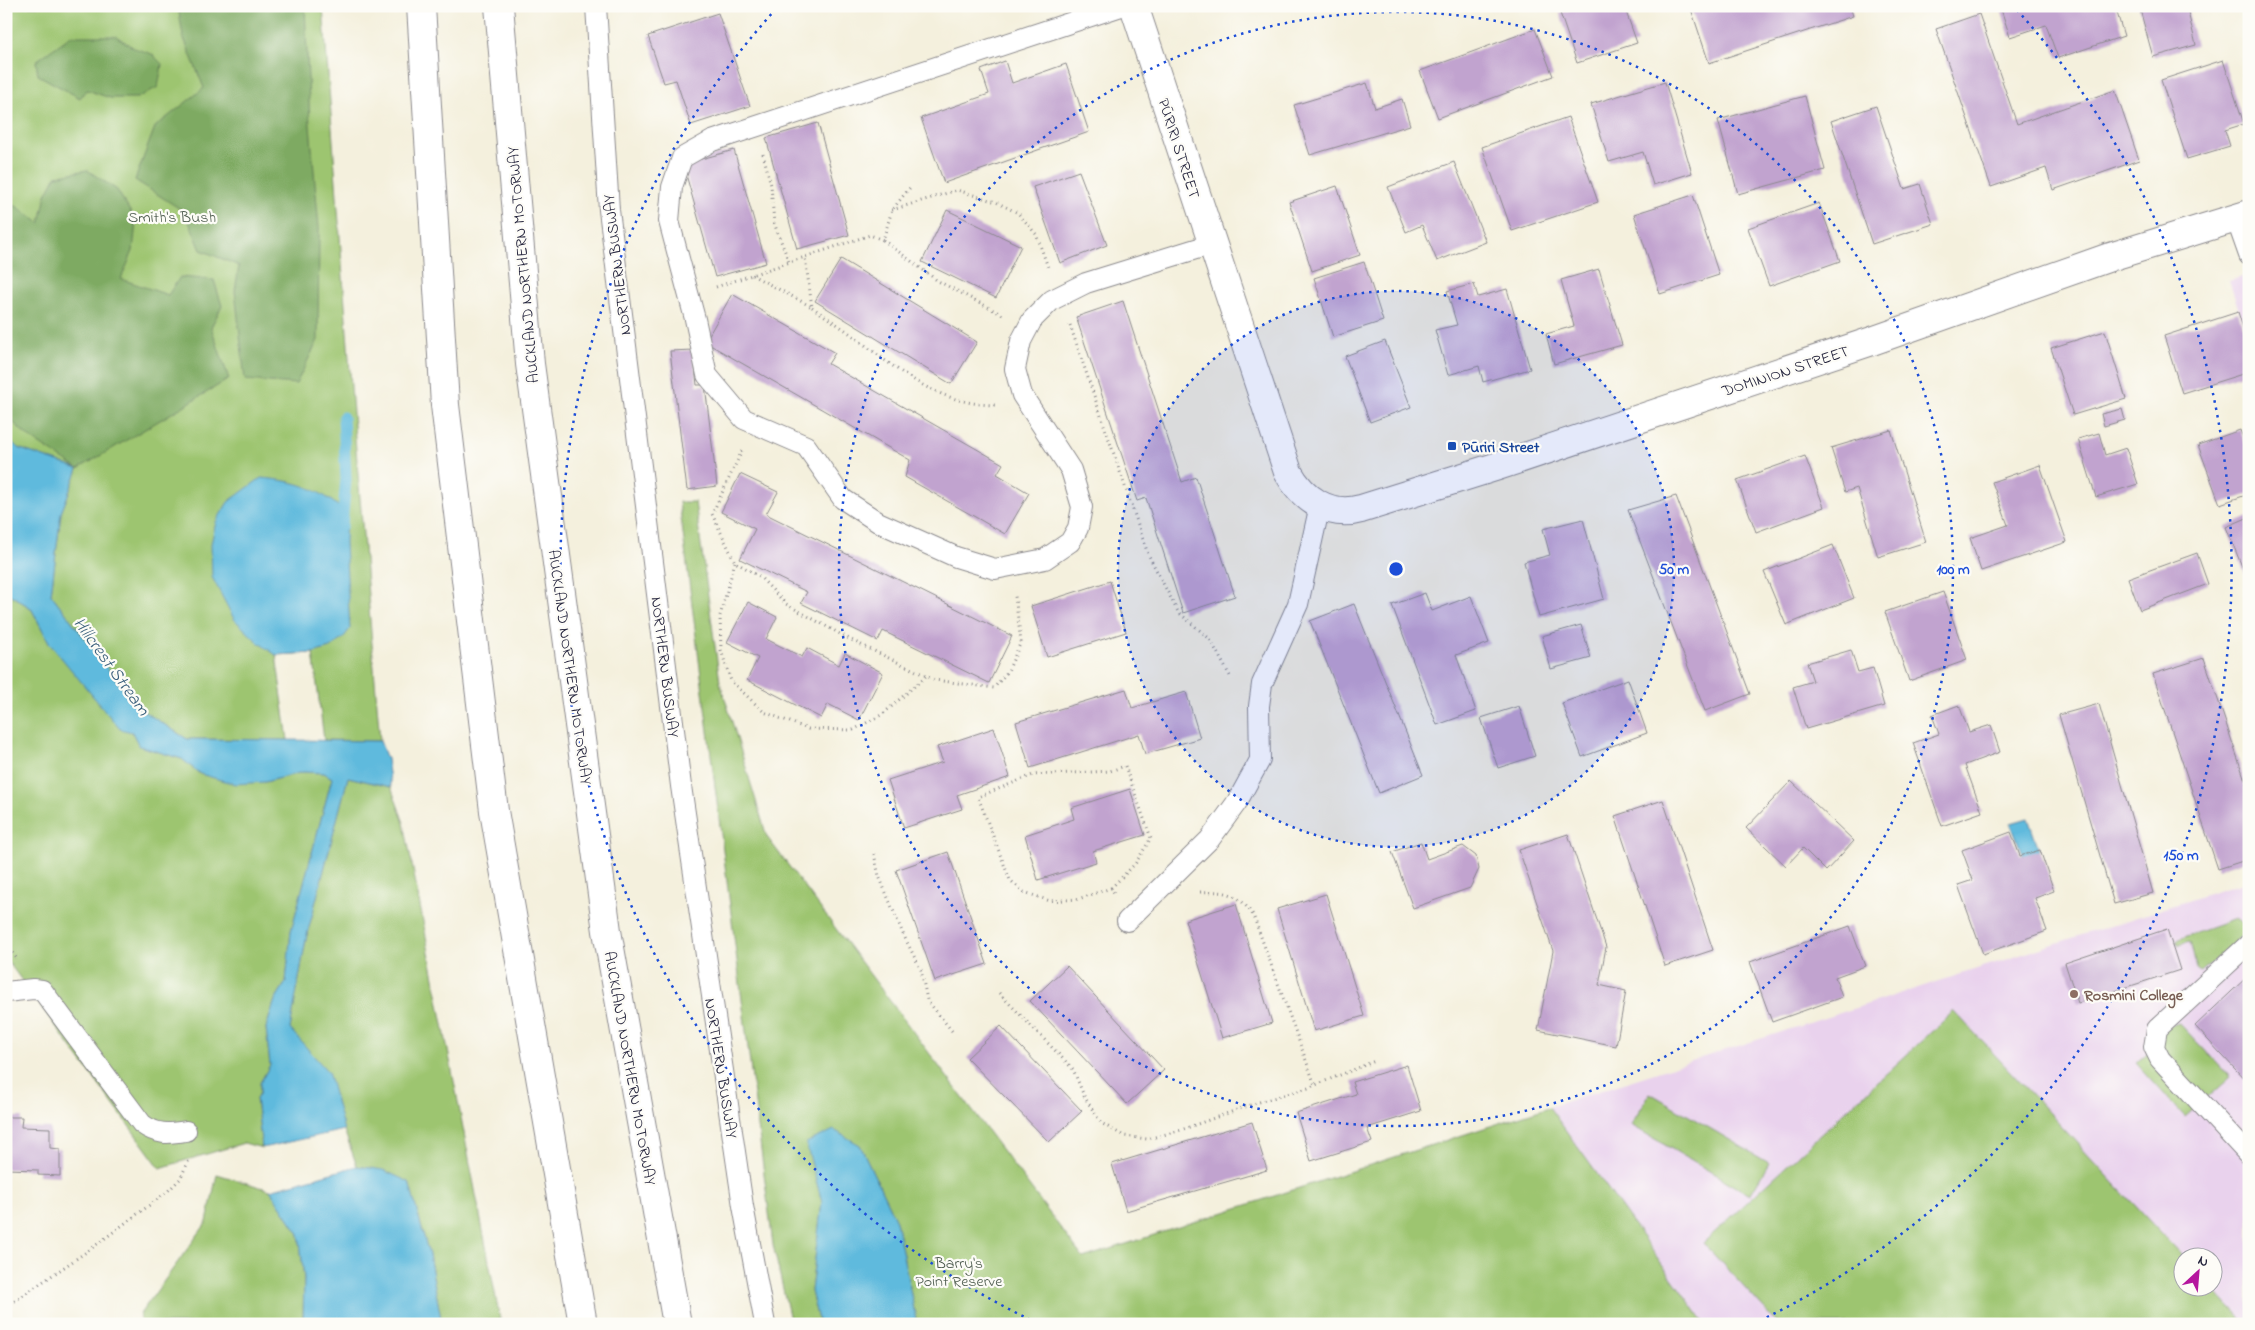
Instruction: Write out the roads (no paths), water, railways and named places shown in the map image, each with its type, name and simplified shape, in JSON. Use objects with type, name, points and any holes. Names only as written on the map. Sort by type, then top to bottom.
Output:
[{"type":"main road","points":[[412,6],[425,55]]},
{"type":"main road","points":[[422,6],[445,406],[494,811],[583,1324]]},
{"type":"main road","name":"AUCKLAND NORTHERN MOTORWAY","points":[[499,6],[534,393],[607,931],[677,1324]]},
{"type":"main road","name":"PŪRIRI STREET","points":[[1134,6],[1288,472],[1297,488],[1320,505]]},
{"type":"main road","name":"DOMINION STREET","points":[[1320,505],[1338,511],[1352,512],[1982,304],[2110,257],[2242,216]]},
{"type":"lane","name":"NORTHERN BUSWAY","points":[[596,6],[609,210],[688,838],[743,1206],[765,1324]]},
{"type":"lane","points":[[1121,6],[712,141],[682,158],[672,187],[669,221],[707,375],[744,419],[806,446],[843,498],[878,522],[956,557],[995,569],[1045,559],[1070,542],[1078,528],[1082,507],[1071,470],[1022,395],[1015,368],[1021,341],[1028,327],[1052,300],[1086,283],[1212,244]]},
{"type":"lane","points":[[2242,216],[2249,255]]},
{"type":"lane","points":[[1127,921],[1210,839],[1236,802],[1260,760],[1259,706],[1262,684],[1298,604],[1320,505]]},
{"type":"lane","points":[[2249,944],[2157,1029],[2154,1047],[2160,1059],[2249,1155]]},
{"type":"lane","points":[[6,992],[42,990],[142,1124],[157,1133],[171,1134],[186,1131]]},
{"type":"water","points":[[6,436],[18,448],[78,469],[61,513],[51,594],[137,707],[187,739],[380,741],[387,759],[391,787],[348,777],[306,939],[290,1029],[328,1072],[344,1130],[262,1148],[256,1098],[260,1093],[260,1083],[270,1065],[266,1028],[275,1000],[286,982],[291,931],[332,778],[324,773],[303,772],[265,782],[235,784],[200,774],[182,759],[139,746],[132,732],[120,729],[50,644],[31,608],[6,592]]},
{"type":"water","points":[[261,478],[286,481],[307,487],[327,497],[346,513],[345,543],[350,629],[343,638],[330,648],[313,653],[276,655],[259,643],[234,619],[212,577],[211,544],[216,522],[228,502]]},
{"type":"water","points":[[2028,818],[2041,856],[2025,862],[2011,823]]},
{"type":"water","points":[[834,1130],[860,1145],[896,1221],[917,1324],[819,1324],[811,1291],[822,1202],[806,1143]]},
{"type":"water","points":[[357,1166],[383,1170],[409,1182],[429,1255],[442,1324],[303,1323],[304,1278],[299,1234],[270,1190]]},
{"type":"waterway","points":[[342,525],[346,479],[343,417]]},
{"type":"place","name":"Pūriri Street","points":[[1452,446]]},
{"type":"place","name":"Rosmini College","points":[[2074,994]]},
{"type":"park label","name":"Smith's Bush","points":[[172,216]]},
{"type":"park label","name":"Barry's Point Reserve","points":[[959,1271]]},
{"type":"water label","name":"Hillcrest Stream","points":[[112,666]]}]
